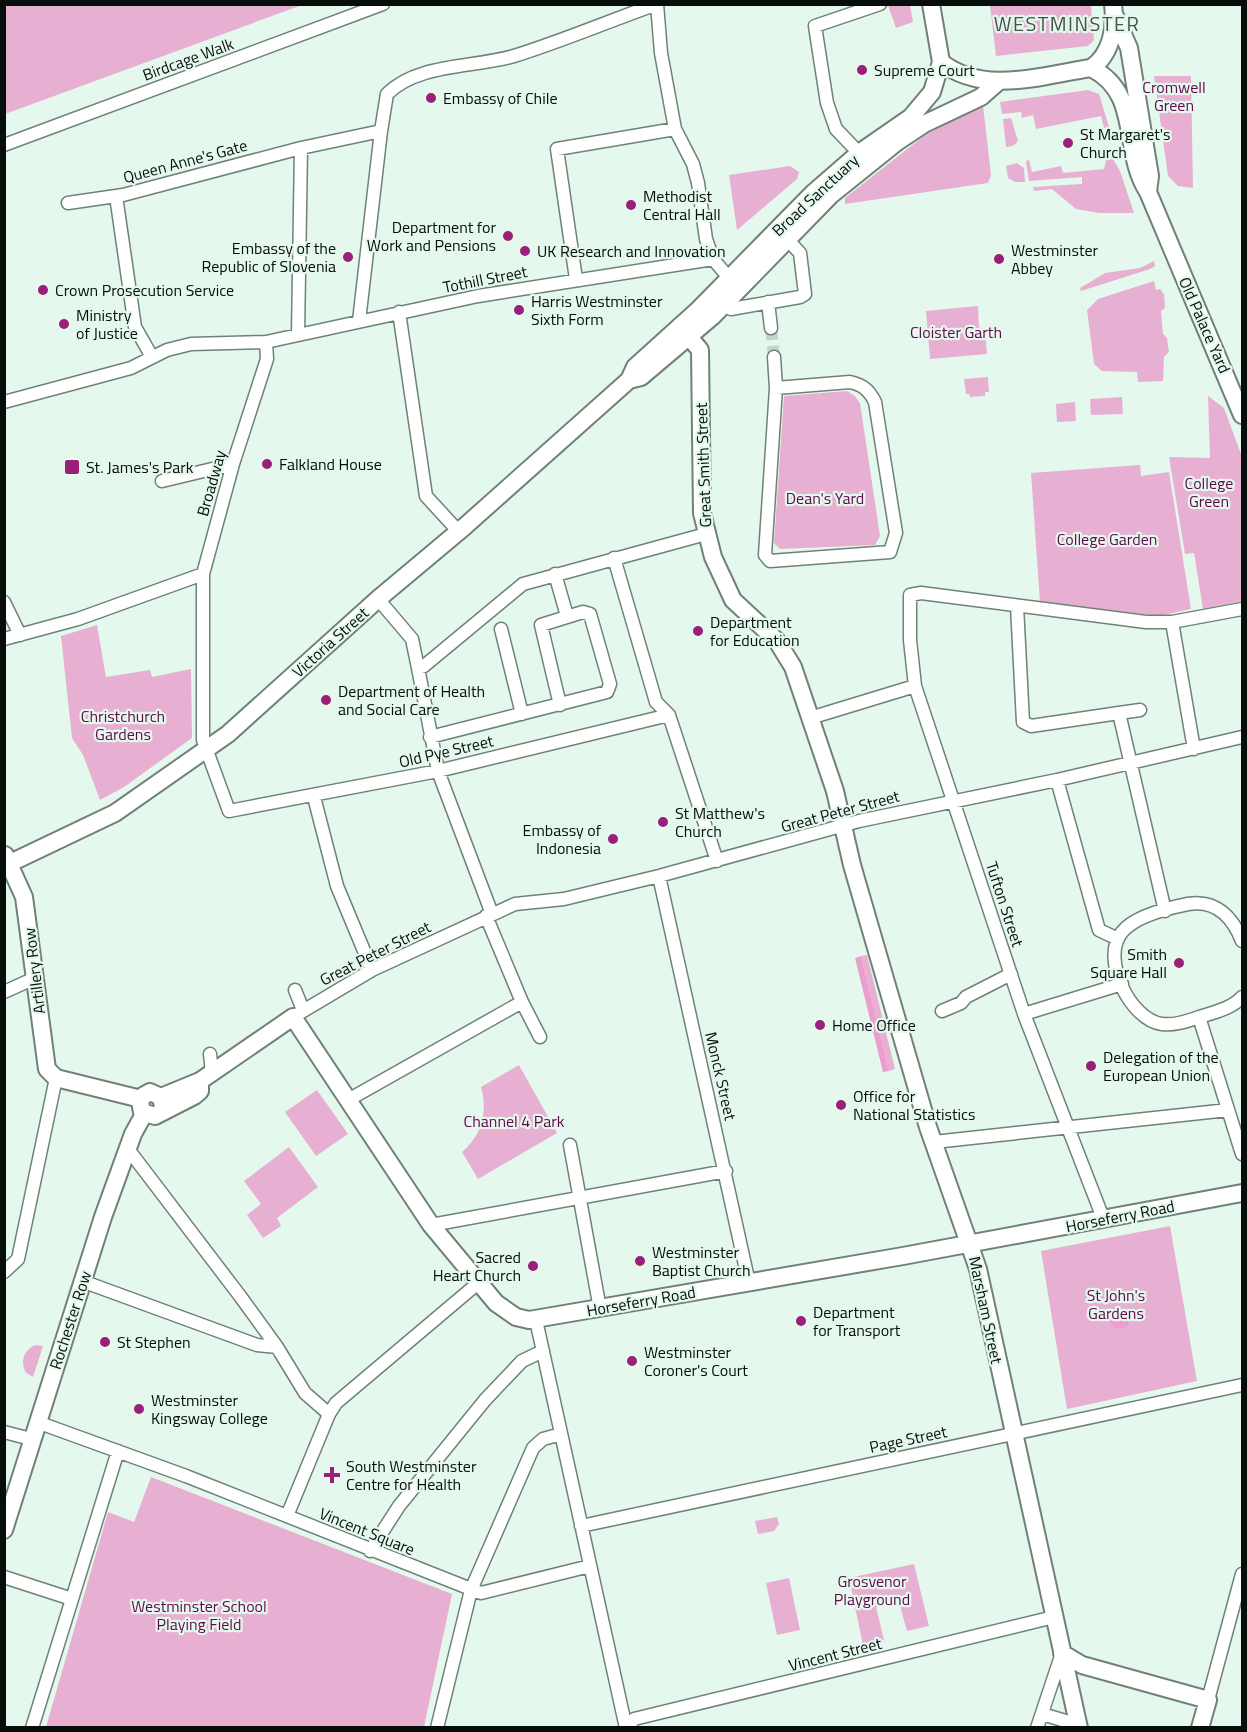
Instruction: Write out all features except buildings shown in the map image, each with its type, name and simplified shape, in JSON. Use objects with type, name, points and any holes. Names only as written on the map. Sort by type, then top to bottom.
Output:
[{"type":"main road","points":[[931,4],[941,62],[966,78],[998,82],[1092,68],[1100,62],[1110,46],[1113,9]]},
{"type":"main road","points":[[1113,9],[1129,48],[1150,176],[1148,192]]},
{"type":"main road","name":"Broad Sanctuary","points":[[684,331],[724,304],[734,283],[813,193],[859,153],[904,122],[921,105],[932,92],[941,62]]},
{"type":"main road","name":"Old Palace Yard","points":[[1092,68],[1113,82],[1119,92],[1127,115],[1139,178],[1148,192],[1242,415]]},
{"type":"main road","name":"Broad Sanctuary","points":[[684,331],[734,283],[787,239],[831,195],[897,142],[924,124],[981,97],[998,82]]},
{"type":"main road","name":"Victoria Street","points":[[6,861],[115,813],[207,751],[378,599],[459,532],[629,380],[641,377],[684,331]]},
{"type":"main road","name":"Great Smith Street","points":[[684,331],[696,343],[700,358],[702,513],[713,557],[733,600],[777,641],[786,653],[810,718],[843,825]]},
{"type":"main road","name":"Marsham Street","points":[[843,825],[854,872],[934,1142],[971,1244],[1079,1726]]},
{"type":"main road","name":"Artillery Row","points":[[6,861],[24,897],[46,1067],[56,1078]]},
{"type":"main road","points":[[56,1078],[152,1105],[174,1108],[200,1091],[206,1077],[298,1014]]},
{"type":"main road","name":"Horseferry Road","points":[[298,1014],[348,1100],[431,1225],[477,1284],[506,1311],[523,1319],[536,1320],[749,1283],[1242,1193]]},
{"type":"main road","name":"Rochester Row","points":[[4,1530],[82,1281],[128,1149],[152,1105]]},
{"type":"main road","points":[[1062,1653],[1082,1665],[1208,1700],[1200,1728]]},
{"type":"street","name":"Birdcage Walk","points":[[4,145],[383,4]]},
{"type":"street","points":[[359,321],[387,94],[392,89],[439,71],[512,57],[657,4],[662,53],[675,129],[693,164],[699,183],[706,239],[713,259],[734,283]]},
{"type":"street","points":[[859,153],[836,129],[830,112],[815,26],[880,4]]},
{"type":"street","points":[[576,279],[557,149],[675,129]]},
{"type":"street","name":"Queen Anne's Gate","points":[[152,357],[135,327],[116,196],[301,148],[381,131]]},
{"type":"street","points":[[298,334],[301,148]]},
{"type":"street","points":[[68,204],[116,196]]},
{"type":"street","points":[[724,304],[731,309],[800,297],[805,294],[800,253],[787,239]]},
{"type":"street","name":"Tothill Street","points":[[266,342],[399,312],[576,279],[713,259]]},
{"type":"street","points":[[768,302],[771,328]]},
{"type":"street","points":[[399,312],[426,496],[459,532]]},
{"type":"street","points":[[4,402],[131,368],[152,357],[191,344],[266,342]]},
{"type":"street","name":"Broadway","points":[[229,811],[203,740],[203,574],[232,464],[267,359],[266,342]]},
{"type":"street","points":[[774,357],[776,388],[765,555],[770,561],[890,552],[897,533],[875,402],[870,392],[861,384],[850,382],[776,388]]},
{"type":"street","points":[[162,481],[232,464]]},
{"type":"street","points":[[418,668],[424,666],[523,584],[706,534]]},
{"type":"street","points":[[614,558],[656,702],[669,715],[717,861]]},
{"type":"street","points":[[4,639],[78,619],[203,574]]},
{"type":"street","points":[[555,574],[567,616]]},
{"type":"street","name":"Tufton Street","points":[[1017,606],[912,593],[910,639],[915,686],[1024,1014],[1103,1218]]},
{"type":"street","points":[[378,599],[412,639],[438,771],[522,1002],[540,1037]]},
{"type":"street","points":[[4,602],[20,635]]},
{"type":"street","points":[[1140,710],[1026,726],[1022,718],[1017,606],[1146,622],[1172,622],[1242,609]]},
{"type":"street","points":[[430,737],[560,705],[607,692],[610,684],[590,614],[567,616],[541,625],[560,705]]},
{"type":"street","points":[[1172,622],[1194,749]]},
{"type":"street","points":[[501,629],[522,714]]},
{"type":"street","points":[[810,718],[915,686]]},
{"type":"street","points":[[1119,713],[1165,911]]},
{"type":"street","name":"Old Pye Street","points":[[229,811],[314,797],[438,771],[669,715]]},
{"type":"street","name":"Great Peter Street","points":[[298,1014],[372,970],[515,904],[564,899],[717,861],[843,825],[1058,780],[1242,737]]},
{"type":"street","points":[[1058,780],[1099,930],[1118,939]]},
{"type":"street","points":[[314,797],[337,886],[372,970]]},
{"type":"street","name":"Monck Street","points":[[659,876],[749,1283]]},
{"type":"street","points":[[1242,941],[1232,921],[1211,905],[1189,904],[1135,922],[1118,939],[1114,957],[1122,984],[1132,1004],[1152,1022],[1170,1024],[1199,1017],[1230,1006],[1242,997]]},
{"type":"street","points":[[942,1011],[961,1003],[966,997],[1011,974]]},
{"type":"street","points":[[4,992],[35,978]]},
{"type":"street","points":[[1024,1014],[1122,984]]},
{"type":"street","points":[[294,990],[298,1014]]},
{"type":"street","points":[[348,1100],[522,1002]]},
{"type":"street","points":[[1199,1017],[1242,1154]]},
{"type":"street","points":[[206,1077],[210,1054]]},
{"type":"street","points":[[4,1272],[18,1259],[56,1078]]},
{"type":"street","points":[[934,1142],[1228,1110]]},
{"type":"street","points":[[570,1145],[600,1309]]},
{"type":"street","points":[[128,1149],[277,1347],[305,1393],[329,1414]]},
{"type":"street","points":[[431,1225],[726,1171]]},
{"type":"street","points":[[82,1281],[257,1345],[277,1347]]},
{"type":"street","points":[[287,1516],[336,1402],[477,1284]]},
{"type":"street","points":[[536,1320],[627,1728]]},
{"type":"street","points":[[370,1551],[399,1506],[485,1400],[522,1361],[543,1352]]},
{"type":"street","name":"Page Street","points":[[582,1526],[1242,1385]]},
{"type":"street","name":"Vincent Square","points":[[37,1422],[287,1516],[471,1590]]},
{"type":"street","points":[[4,1432],[31,1439]]},
{"type":"street","points":[[437,1728],[471,1590],[533,1448],[543,1439],[561,1434]]},
{"type":"street","points":[[32,1728],[118,1451]]},
{"type":"street","points":[[471,1590],[481,1593],[590,1566]]},
{"type":"street","points":[[1208,1700],[1242,1574]]},
{"type":"street","points":[[4,1577],[72,1599]]},
{"type":"street","name":"Vincent Street","points":[[627,1728],[634,1719],[1054,1617]]},
{"type":"street","points":[[1038,1728],[1062,1653]]},
{"type":"street","points":[[1042,1714],[1079,1726]]},
{"type":"green space","points":[[5,4],[302,4],[302,5],[5,114]]},
{"type":"green space","points":[[888,5],[910,5],[913,22],[896,28]]},
{"type":"green space","points":[[990,5],[1091,5],[1094,40],[1088,46],[996,56]]},
{"type":"green space","name":"Cromwell Green","points":[[1154,76],[1191,76],[1193,188],[1178,186],[1168,176]]},
{"type":"green space","points":[[1088,90],[1099,94],[1109,127],[1104,128],[1101,116],[1036,129],[1033,115],[1022,118],[1021,112],[1002,114],[1000,102]]},
{"type":"green space","points":[[983,105],[991,175],[988,183],[845,204],[845,198],[925,135]]},
{"type":"green space","points":[[1011,118],[1018,141],[1013,146],[1006,147],[1003,119]]},
{"type":"green space","points":[[1113,159],[1120,171],[1134,213],[1099,213],[1076,209],[1052,189],[1034,191],[1033,187],[1082,184],[1082,177],[1029,181],[1026,161],[1029,160],[1032,172],[1061,166],[1063,173],[1104,169],[1106,160]]},
{"type":"green space","points":[[1017,163],[1024,168],[1025,182],[1015,182],[1008,178],[1006,166]]},
{"type":"green space","points":[[790,166],[799,172],[797,179],[737,230],[729,175]]},
{"type":"green space","points":[[1154,261],[1155,266],[1150,269],[1081,291],[1080,288],[1105,273],[1140,268]]},
{"type":"green space","points":[[1154,281],[1156,290],[1160,289],[1164,294],[1165,308],[1161,311],[1163,334],[1167,338],[1169,352],[1164,357],[1163,381],[1138,382],[1137,372],[1102,371],[1094,364],[1087,310],[1098,299]]},
{"type":"green space","name":"Cloister Garth","points":[[978,306],[979,327],[985,330],[987,354],[930,359],[926,311]]},
{"type":"green space","points":[[988,377],[989,392],[985,392],[985,396],[970,397],[966,394],[964,379]]},
{"type":"green space","name":"Dean's Yard","points":[[847,391],[860,403],[880,536],[875,545],[780,549],[774,543],[784,396]]},
{"type":"green space","name":"College Green","points":[[1208,396],[1224,408],[1242,457],[1242,601],[1203,609],[1194,553],[1185,554],[1169,457],[1210,458]]},
{"type":"green space","points":[[1122,397],[1123,414],[1091,415],[1090,399]]},
{"type":"green space","points":[[1075,402],[1076,421],[1057,422],[1056,404]]},
{"type":"green space","name":"College Garden","points":[[1140,465],[1141,476],[1169,472],[1191,609],[1159,616],[1040,602],[1031,473]]},
{"type":"green space","name":"Christchurch Gardens","points":[[97,625],[106,677],[150,670],[152,677],[191,669],[192,738],[124,787],[100,800],[83,755],[72,738],[61,636]]},
{"type":"green space","points":[[867,955],[895,1069],[889,1071],[861,956]]},
{"type":"green space","name":"Channel 4 Park","points":[[519,1065],[557,1133],[478,1179],[462,1152],[479,1131],[482,1122],[484,1105],[481,1087]]},
{"type":"green space","points":[[317,1090],[348,1134],[316,1156],[285,1112]]},
{"type":"green space","points":[[289,1147],[318,1187],[277,1218],[281,1226],[263,1238],[247,1215],[261,1204],[244,1181]]},
{"type":"green space","name":"St John's Gardens","points":[[1170,1226],[1197,1381],[1067,1409],[1041,1251]]},
{"type":"green space","points":[[35,1345],[43,1346],[33,1377],[26,1373],[23,1360],[25,1353]]},
{"type":"green space","name":"Westminster School Playing Field","points":[[151,1477],[452,1594],[424,1727],[46,1727],[108,1512],[134,1522]]},
{"type":"green space","points":[[777,1517],[779,1524],[774,1531],[758,1534],[755,1521]]},
{"type":"green space","name":"Grosvenor Playground","points":[[914,1564],[929,1626],[907,1631],[899,1602],[876,1607],[884,1640],[863,1645],[849,1578]]},
{"type":"green space","points":[[789,1578],[800,1630],[777,1635],[766,1583]]},
{"type":"shaded area","points":[[861,956],[889,1071],[883,1072],[855,958]]},
{"type":"shaded area","points":[[1120,1309],[1127,1312],[1130,1319],[1127,1326],[1120,1329],[1113,1326],[1110,1319],[1113,1312]]},
{"type":"tunnel","points":[[771,328],[774,357]]},
{"type":"place","name":"Supreme Court","points":[[862,70]]},
{"type":"place","name":"Embassy of Chile","points":[[431,98]]},
{"type":"place","name":"St Margaret's Church","points":[[1068,143]]},
{"type":"place","name":"Methodist Central Hall","points":[[631,205]]},
{"type":"place","name":"Department for Work and Pensions","points":[[508,236]]},
{"type":"place","name":"UK Research and Innovation","points":[[525,251]]},
{"type":"place","name":"Embassy of the Republic of Slovenia","points":[[348,257]]},
{"type":"place","name":"Westminster Abbey","points":[[999,259]]},
{"type":"place","name":"Crown Prosecution Service","points":[[43,290]]},
{"type":"place","name":"Harris Westminster Sixth Form","points":[[519,310]]},
{"type":"place","name":"Ministry of Justice","points":[[64,324]]},
{"type":"place","name":"Falkland House","points":[[267,464]]},
{"type":"place","name":"St. James's Park","points":[[72,467]]},
{"type":"place","name":"Department for Education","points":[[698,631]]},
{"type":"place","name":"Department of Health and Social Care","points":[[326,700]]},
{"type":"place","name":"St Matthew's Church","points":[[663,822]]},
{"type":"place","name":"Embassy of Indonesia","points":[[613,839]]},
{"type":"place","name":"Smith Square Hall","points":[[1179,963]]},
{"type":"place","name":"Home Office","points":[[820,1025]]},
{"type":"place","name":"Delegation of the European Union","points":[[1091,1066]]},
{"type":"place","name":"Office for National Statistics","points":[[841,1105]]},
{"type":"place","name":"Westminster Baptist Church","points":[[640,1261]]},
{"type":"place","name":"Sacred Heart Church","points":[[533,1266]]},
{"type":"place","name":"Department for Transport","points":[[801,1321]]},
{"type":"place","name":"St Stephen","points":[[105,1342]]},
{"type":"place","name":"Westminster Coroner's Court","points":[[632,1361]]},
{"type":"place","name":"Westminster Kingsway College","points":[[139,1409]]},
{"type":"place","name":"South Westminster Centre for Health","points":[[332,1475]]},
{"type":"district","name":"WESTMINSTER","points":[[1067,23]]}]
